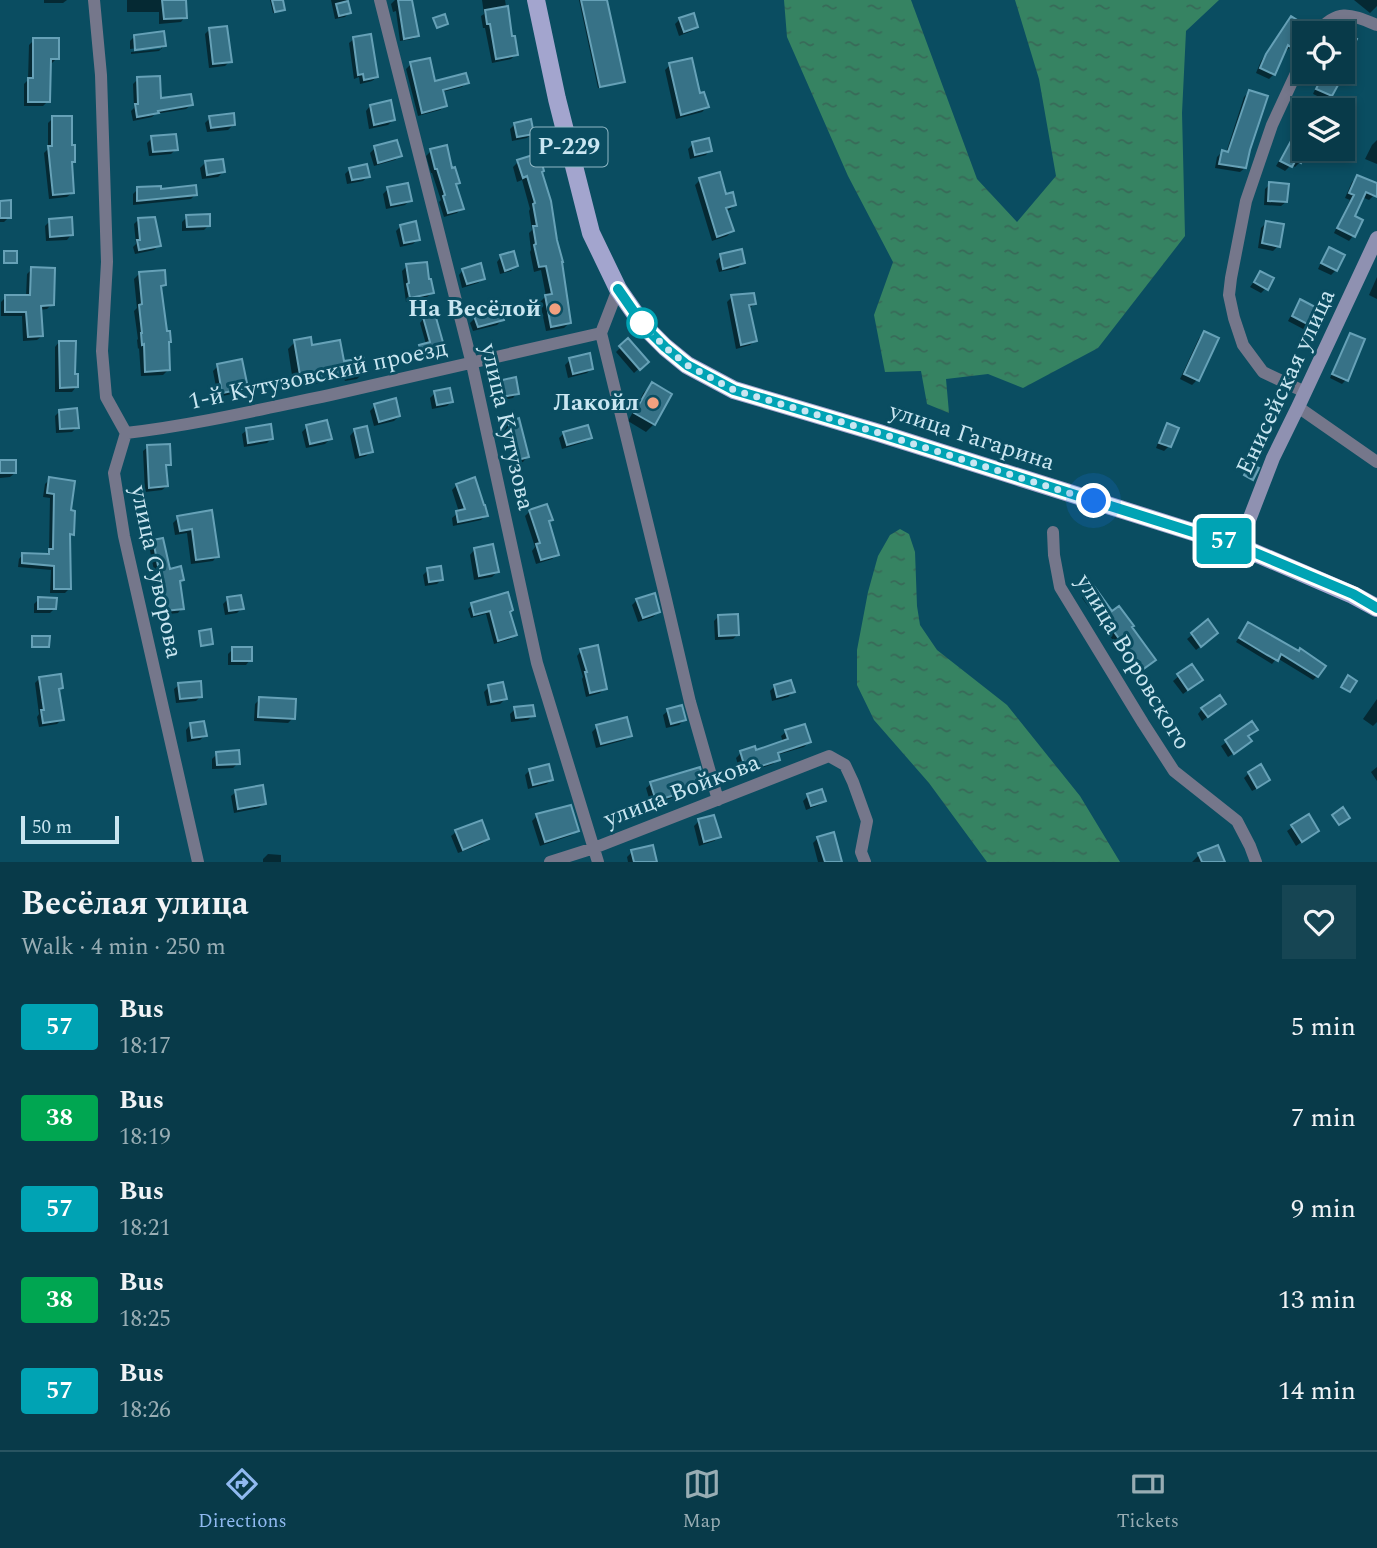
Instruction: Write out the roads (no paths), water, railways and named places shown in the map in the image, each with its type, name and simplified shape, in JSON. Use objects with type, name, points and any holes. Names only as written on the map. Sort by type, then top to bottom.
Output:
[{"type":"main road","name":"Р-229","points":[[536,0],[557,99],[591,233],[618,289]]},
{"type":"main road","name":"улица Гагарина","points":[[618,289],[643,325],[665,347],[687,365],[734,390],[1239,546],[1353,594],[1377,608]]},
{"type":"street","points":[[94,0],[101,75],[107,262],[102,351],[106,397],[126,433]]},
{"type":"street","name":"улица Кутузова","points":[[380,0],[472,364],[537,663],[598,862]]},
{"type":"street","points":[[1329,21],[1341,15],[1355,16],[1377,25]]},
{"type":"street","points":[[1292,82],[1272,125],[1249,191],[1230,295],[1243,345],[1263,372],[1305,392]]},
{"type":"street","name":"Енисейская улица","points":[[1239,546],[1272,458],[1377,238]]},
{"type":"street","points":[[618,289],[601,332],[690,702],[718,800]]},
{"type":"street","name":"1-й Кутузовский проезд","points":[[126,433],[175,427],[472,364],[601,332]]},
{"type":"street","points":[[1298,407],[1377,462]]},
{"type":"street","name":"улица Суворова","points":[[126,433],[114,473],[124,536],[198,862]]},
{"type":"street","name":"улица Воровского","points":[[1053,532],[1060,587],[1143,723],[1174,771],[1237,821],[1256,862]]},
{"type":"street","name":"улица Войкова","points":[[550,862],[594,848],[829,756],[845,765],[867,821],[861,852],[864,862]]},
{"type":"water","points":[[784,0],[911,0],[977,179],[1017,222],[1056,176],[1039,79],[1015,0],[1219,0],[1186,31],[1182,113],[1185,236],[1098,348],[1023,388],[988,374],[946,379],[949,413],[927,404],[921,371],[885,372],[874,315],[893,262],[848,176],[787,37]]},
{"type":"water","points":[[900,529],[909,534],[915,552],[920,625],[937,650],[1007,705],[1080,796],[1120,862],[987,862],[929,783],[874,720],[857,685],[857,650],[878,556],[890,535]]},
{"type":"place","name":"На Весёлой","points":[[555,309]]},
{"type":"place","name":"Лакойл","points":[[653,403]]}]
